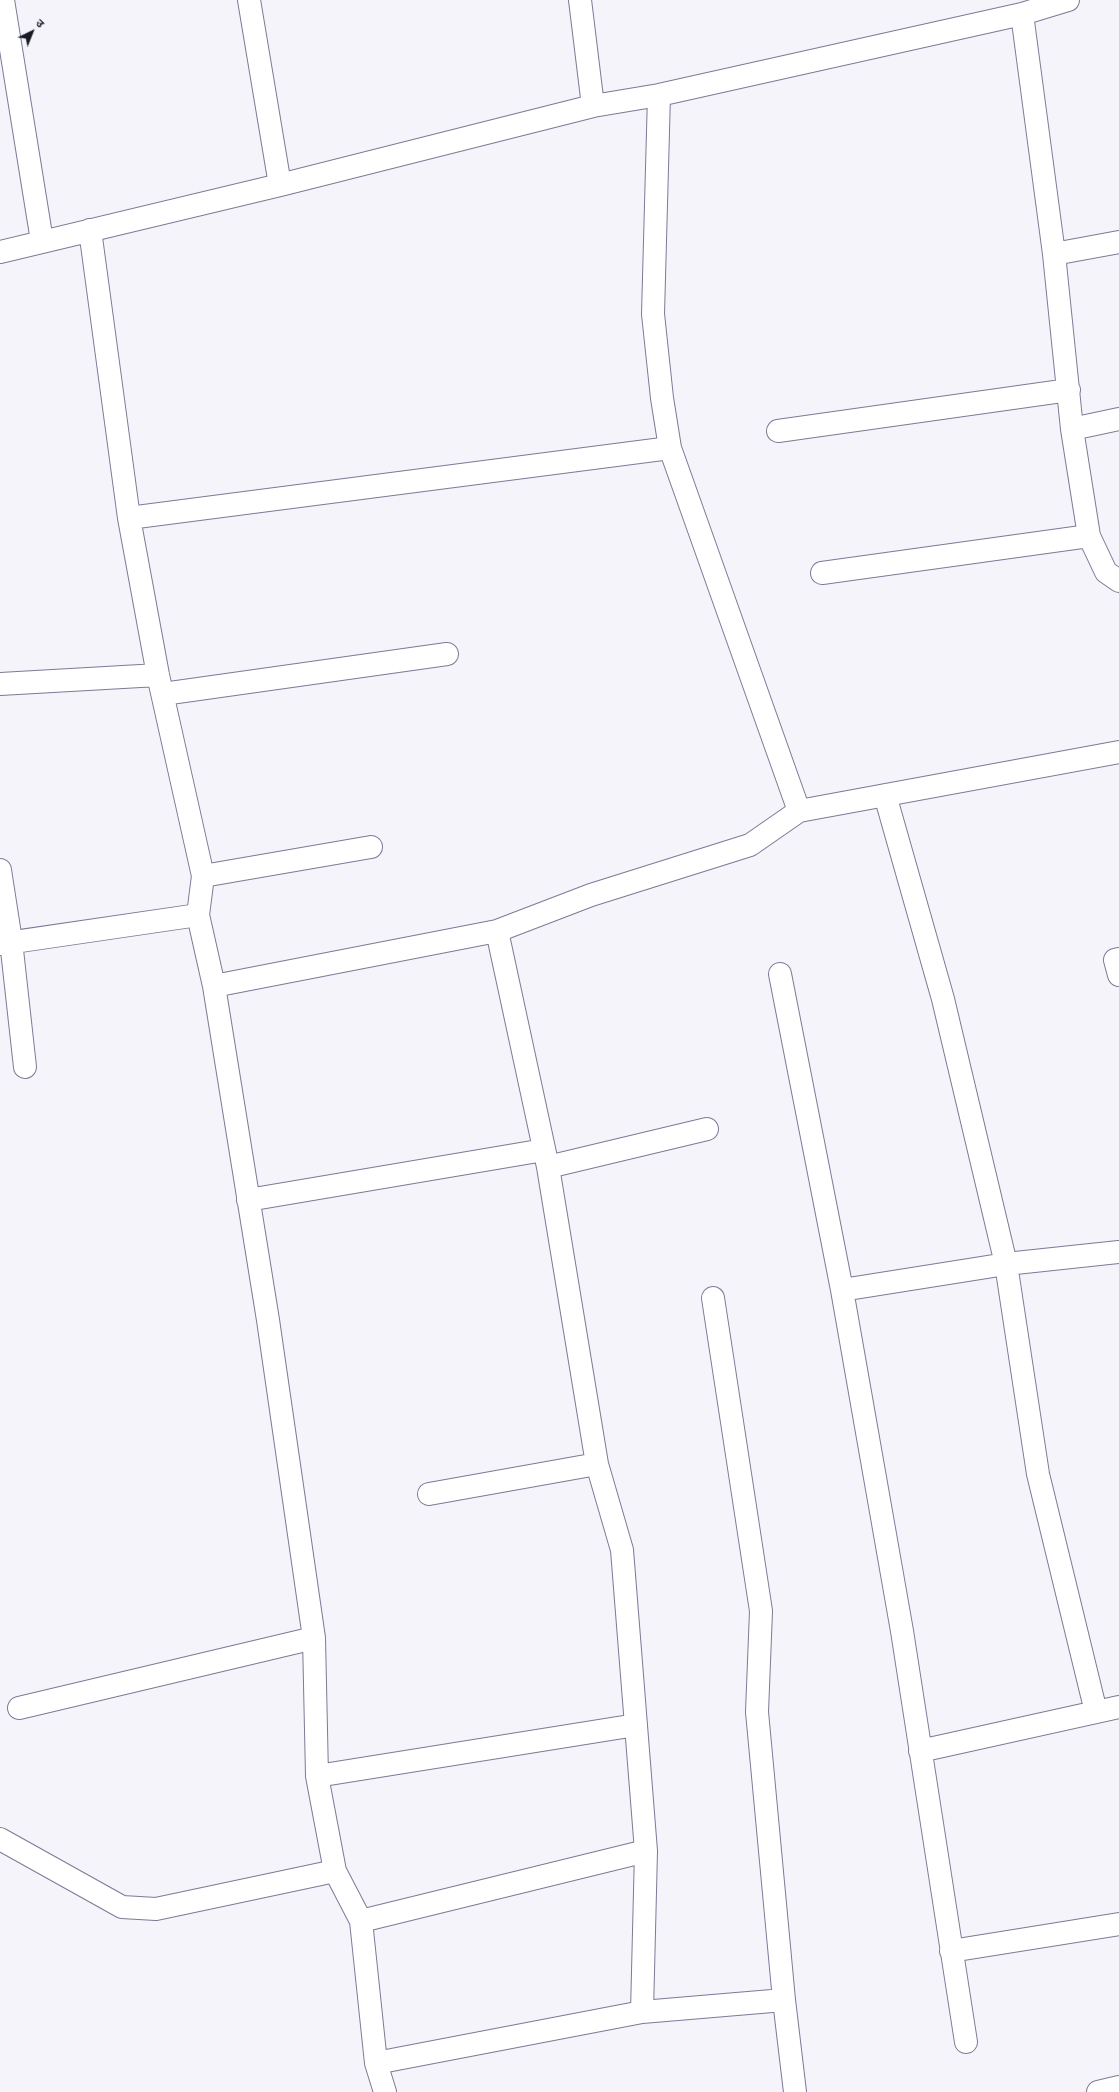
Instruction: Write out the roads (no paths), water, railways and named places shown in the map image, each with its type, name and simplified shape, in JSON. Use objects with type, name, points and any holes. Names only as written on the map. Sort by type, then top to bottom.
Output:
[{"type":"street","points":[[3,0],[42,241]]},
{"type":"street","points":[[249,0],[280,185]]},
{"type":"street","points":[[580,0],[593,106]]},
{"type":"street","points":[[0,252],[280,185],[593,106],[659,94],[1022,14],[1068,0]]},
{"type":"street","points":[[1022,14],[1054,254],[1072,429],[1089,536],[1106,572],[1119,581]]},
{"type":"street","points":[[659,94],[652,314],[662,398],[670,448],[799,811]]},
{"type":"street","points":[[90,230],[129,518],[160,685],[204,876],[198,915],[214,986],[314,1638],[317,1776],[335,1870],[360,1921],[376,2063],[385,2092]]},
{"type":"street","points":[[1054,254],[1119,242]]},
{"type":"street","points":[[778,431],[1069,390]]},
{"type":"street","points":[[1072,429],[1119,419]]},
{"type":"street","points":[[129,518],[670,448]]},
{"type":"street","points":[[822,573],[1089,536]]},
{"type":"street","points":[[0,684],[160,685],[447,654]]},
{"type":"street","points":[[214,986],[497,931],[591,895],[750,845],[799,811],[1119,752]]},
{"type":"street","points":[[885,795],[943,999],[1006,1264],[1038,1474],[1096,1712]]},
{"type":"street","points":[[204,876],[371,847]]},
{"type":"street","points":[[0,870],[5,943],[25,1067]]},
{"type":"street","points":[[5,943],[198,915]]},
{"type":"street","points":[[497,931],[546,1158],[597,1464],[622,1550],[646,1851],[642,2012]]},
{"type":"street","points":[[1119,960],[1115,960],[1119,976]]},
{"type":"street","points":[[780,974],[842,1290],[900,1623],[966,2042]]},
{"type":"street","points":[[248,1200],[546,1158],[707,1129]]},
{"type":"street","points":[[842,1290],[1006,1264],[1119,1252]]},
{"type":"street","points":[[713,1298],[760,1611],[757,1712],[784,2000],[795,2092]]},
{"type":"street","points":[[429,1494],[597,1464]]},
{"type":"street","points":[[19,1708],[314,1638]]},
{"type":"street","points":[[920,1751],[1119,1707]]},
{"type":"street","points":[[317,1776],[636,1725]]},
{"type":"street","points":[[0,1839],[122,1907],[156,1909],[335,1870]]},
{"type":"street","points":[[360,1921],[646,1851]]},
{"type":"street","points":[[951,1951],[1119,1924]]},
{"type":"street","points":[[376,2063],[642,2012],[784,2000]]},
{"type":"street","points":[[1098,2092],[1119,2087]]}]
